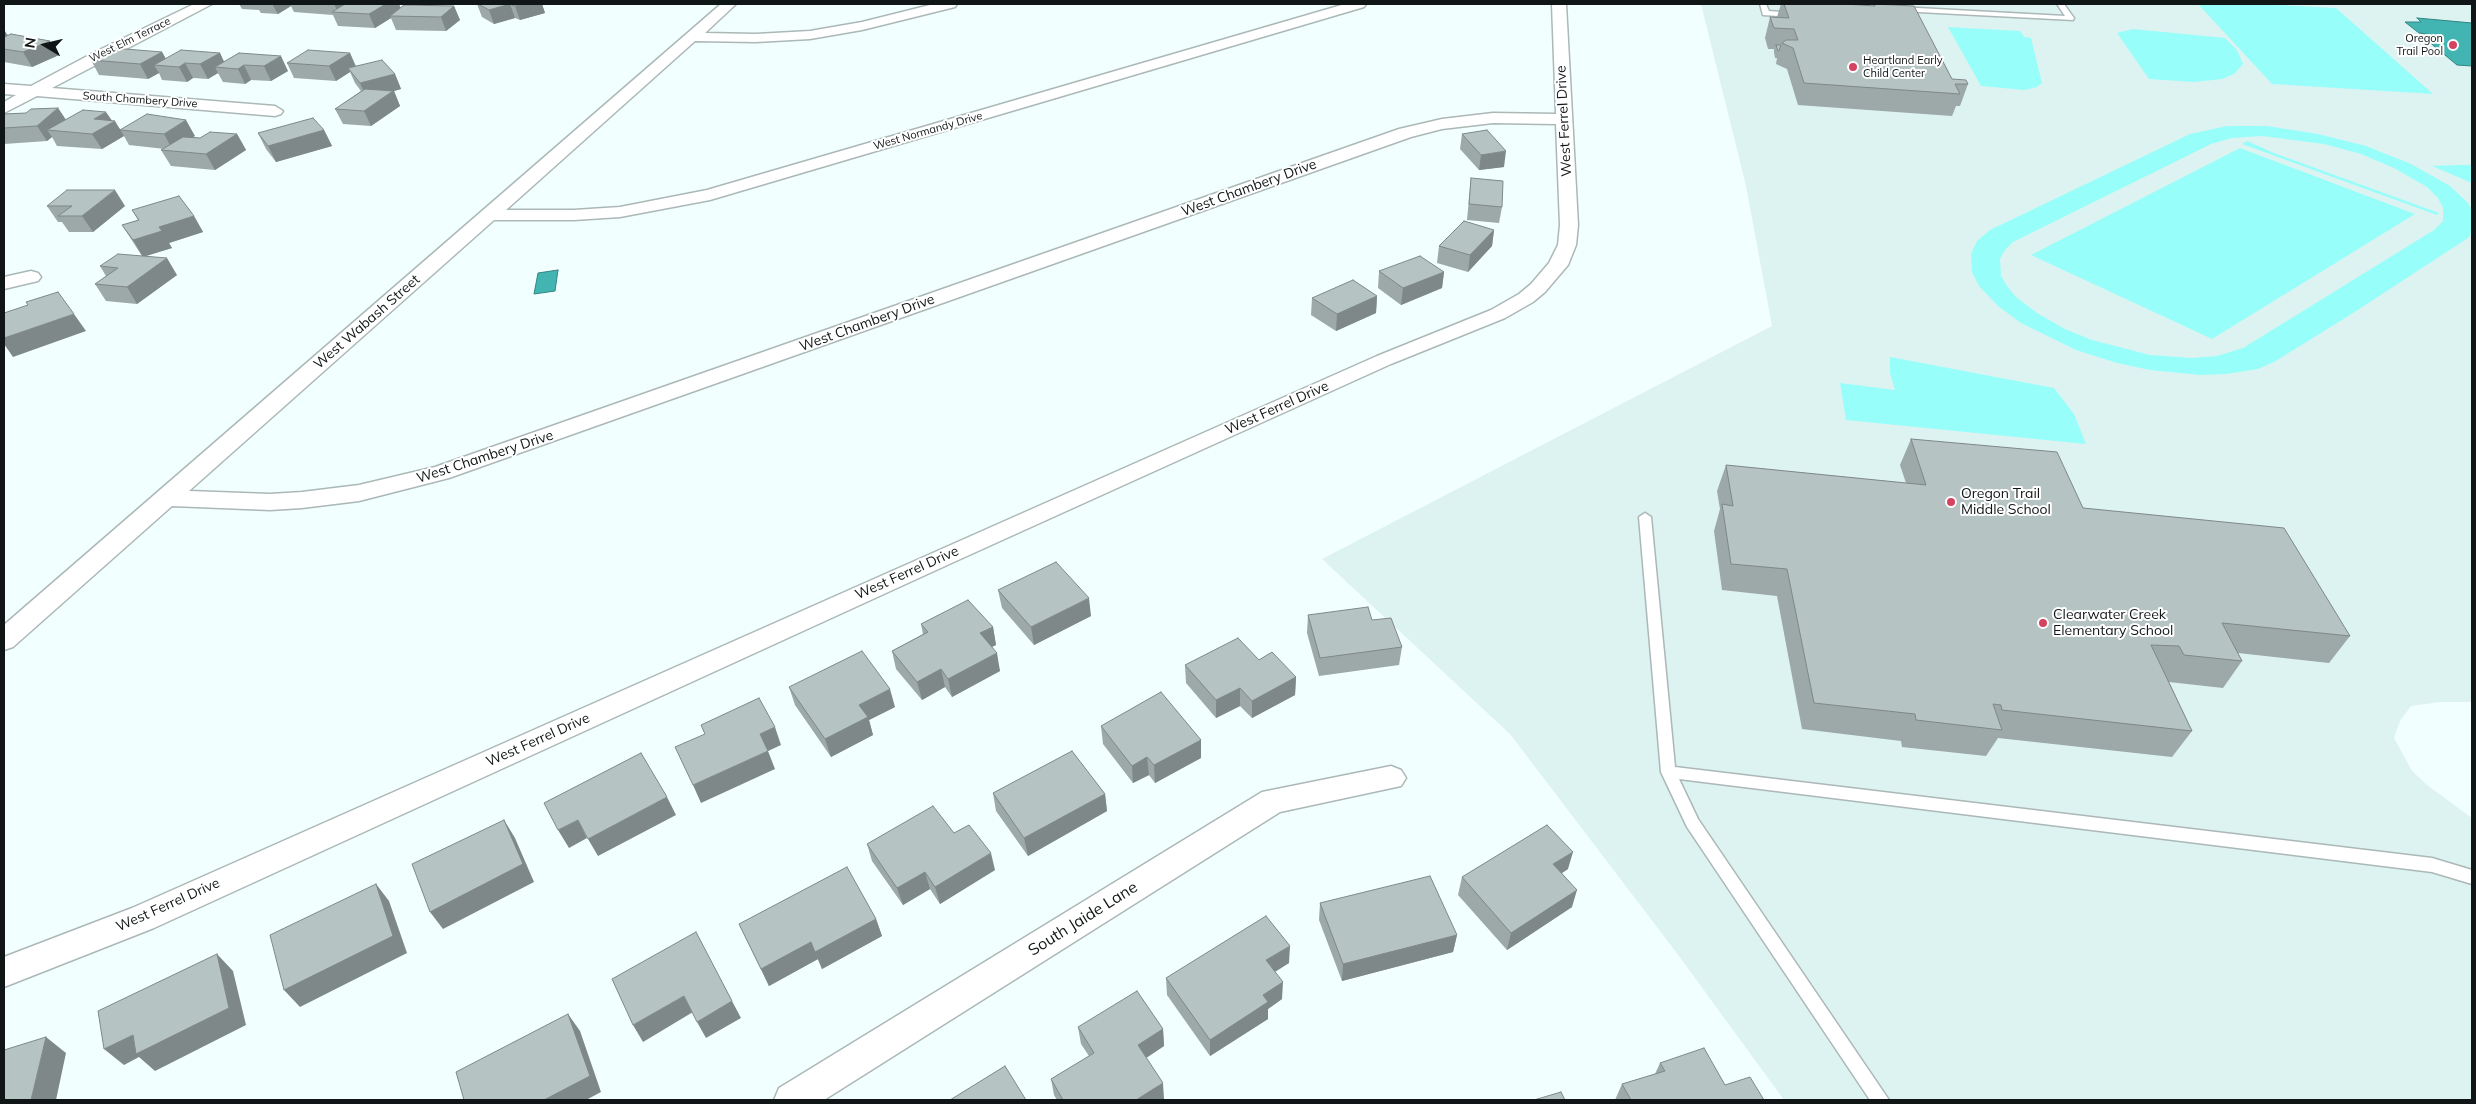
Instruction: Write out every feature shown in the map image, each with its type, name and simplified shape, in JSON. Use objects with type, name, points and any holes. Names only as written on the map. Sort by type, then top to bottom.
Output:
[{"type":"street","name":"West Elm Terrace","points":[[4,108],[106,51],[205,4]]},
{"type":"street","name":"West Wabash Street","points":[[4,640],[729,4]]},
{"type":"street","points":[[692,37],[756,38],[810,35],[862,26],[950,4]]},
{"type":"street","name":"West Normandy Drive","points":[[489,215],[574,215],[620,212],[710,195],[1359,4]]},
{"type":"street","name":"West Ferrel Drive","points":[[4,972],[152,914],[1384,360],[1498,314],[1538,288],[1558,265],[1567,245],[1569,225],[1559,4]]},
{"type":"street","name":"South Chambery Drive","points":[[4,89],[275,111]]},
{"type":"street","name":"West Chambery Drive","points":[[165,498],[270,502],[302,500],[359,493],[432,475],[669,394],[1405,132],[1442,124],[1493,118],[1564,119]]},
{"type":"street","points":[[4,283],[31,277]]},
{"type":"street","name":"South Jaide Lane","points":[[792,1100],[1273,801],[1391,778]]},
{"type":"lane","points":[[1763,4],[1766,13],[1799,15]]},
{"type":"lane","points":[[1894,8],[2070,18],[2061,4]]},
{"type":"lane","points":[[1644,517],[1668,772],[1692,823],[1880,1100]]},
{"type":"lane","points":[[1668,772],[2432,865],[2472,877]]},
{"type":"shaded area","name":"Oregon Trail Middle School","points":[[1701,4],[2472,4],[2472,702],[2440,702],[2411,706],[2400,721],[2394,738],[2412,771],[2427,785],[2472,818],[2472,1100],[1784,1100],[1679,956],[1510,734],[1322,559],[1772,326],[1746,186]]},
{"type":"shaded area","points":[[2198,4],[2260,4],[2336,8],[2433,94],[2272,84]]},
{"type":"shaded area","name":"Oregon Trail Pool","points":[[2417,18],[2472,23],[2472,66],[2457,65],[2422,36],[2439,36],[2419,33],[2405,22],[2421,22]]},
{"type":"shaded area","points":[[1948,27],[2020,31],[2024,37],[2031,38],[2042,83],[2037,87],[2024,90],[1981,86]]},
{"type":"shaded area","points":[[2133,29],[2225,38],[2237,50],[2243,64],[2234,74],[2222,79],[2194,82],[2149,79],[2117,33]]},
{"type":"shaded area","points":[[2227,126],[2267,126],[2318,134],[2366,146],[2411,164],[2450,186],[2468,203],[2472,210],[2472,232],[2468,238],[2274,362],[2258,369],[2226,374],[2201,375],[2150,370],[2117,363],[2076,350],[2021,323],[1998,306],[1979,286],[1972,272],[1971,254],[1977,241],[1990,230],[2190,134]],"holes":[[[2262,136],[2324,144],[2361,154],[2394,168],[2427,187],[2438,198],[2443,208],[2443,221],[2434,230],[2243,348],[2217,356],[2192,358],[2150,355],[2092,340],[2065,329],[2037,313],[2016,297],[2001,276],[2000,259],[2013,242],[2211,144],[2232,138]]]},
{"type":"shaded area","points":[[2247,141],[2274,153],[2439,213],[2437,215],[2242,144]]},
{"type":"shaded area","points":[[2240,148],[2415,214],[2212,339],[2031,255]]},
{"type":"shaded area","points":[[2459,165],[2472,165],[2472,183],[2432,166]]},
{"type":"shaded area","points":[[558,270],[555,291],[534,294],[538,273]]},
{"type":"shaded area","points":[[1890,357],[2054,388],[2074,414],[2086,444],[1846,420],[1840,383],[1895,390],[1890,373]]},
{"type":"building","points":[[345,4],[386,4],[369,14],[332,12]]},
{"type":"building","points":[[478,4],[510,4],[489,10]]},
{"type":"building","name":"Heartland Early Child Center","points":[[1784,4],[1914,6],[1952,79],[1966,80],[1968,84],[1955,84],[1960,94],[1804,83],[1793,48],[1782,43],[1786,40],[1798,40],[1794,29],[1774,28],[1770,17],[1789,18]]},
{"type":"building","points":[[404,5],[454,6],[441,17],[390,16]]},
{"type":"building","points":[[11,34],[50,41],[23,52],[4,49],[4,37]]},
{"type":"building","points":[[1776,45],[1781,45],[1779,51],[1778,51]]},
{"type":"building","points":[[113,48],[162,52],[140,64],[91,60]]},
{"type":"building","points":[[181,50],[220,53],[200,64],[185,63],[179,67],[154,65]]},
{"type":"building","points":[[308,50],[350,53],[329,66],[287,63]]},
{"type":"building","points":[[239,53],[281,56],[264,66],[244,65],[238,69],[215,67]]},
{"type":"building","points":[[382,60],[395,74],[360,83],[348,68]]},
{"type":"building","points":[[365,89],[393,91],[364,111],[335,109]]},
{"type":"building","points":[[58,108],[37,126],[4,128],[4,114],[26,113],[31,109]]},
{"type":"building","points":[[83,110],[106,112],[94,119],[115,121],[92,134],[47,130]]},
{"type":"building","points":[[147,114],[186,120],[164,134],[120,130]]},
{"type":"building","points":[[313,118],[324,130],[268,146],[258,133]]},
{"type":"building","points":[[1487,130],[1506,151],[1481,155],[1462,134]]},
{"type":"building","points":[[210,132],[237,134],[206,154],[161,150],[183,137],[200,138]]},
{"type":"building","points":[[1471,178],[1503,181],[1502,207],[1469,204]]},
{"type":"building","points":[[67,190],[115,190],[82,216],[58,216],[72,206],[47,206]]},
{"type":"building","points":[[179,196],[194,216],[159,227],[162,231],[133,240],[122,225],[139,220],[132,210]]},
{"type":"building","points":[[1464,221],[1494,230],[1470,255],[1439,246]]},
{"type":"building","points":[[118,254],[167,258],[127,287],[95,284],[118,268],[100,266]]},
{"type":"building","points":[[1420,256],[1444,272],[1403,288],[1379,271]]},
{"type":"building","points":[[1353,280],[1377,296],[1337,314],[1312,298]]},
{"type":"building","points":[[58,292],[74,314],[4,338],[4,313],[28,305],[26,302]]},
{"type":"building","name":"Clearwater Creek Elementary School","points":[[1911,439],[2057,452],[2083,508],[2284,528],[2350,636],[2222,623],[2242,661],[2184,655],[2179,646],[2151,645],[2192,731],[2002,710],[2001,705],[1993,704],[2002,730],[1916,720],[1915,714],[1814,703],[1787,569],[1731,564],[1722,504],[1733,506],[1726,465],[1926,485]]},
{"type":"building","points":[[1056,562],[1089,598],[1031,627],[998,590]]},
{"type":"building","points":[[968,600],[993,627],[980,633],[997,653],[948,679],[941,669],[917,682],[892,651],[928,632],[921,624]]},
{"type":"building","points":[[1368,607],[1372,620],[1391,618],[1402,647],[1320,658],[1308,615]]},
{"type":"building","points":[[1238,638],[1259,660],[1272,652],[1296,677],[1252,701],[1240,688],[1216,700],[1185,665]]},
{"type":"building","points":[[862,651],[890,689],[859,705],[868,717],[825,739],[789,687]]},
{"type":"building","points":[[1161,692],[1201,740],[1154,765],[1147,757],[1132,766],[1101,726]]},
{"type":"building","points":[[759,698],[775,727],[760,734],[768,751],[693,785],[675,747],[705,734],[701,725]]},
{"type":"building","points":[[1072,751],[1105,794],[1024,838],[993,793]]},
{"type":"building","points":[[641,753],[667,797],[588,839],[578,820],[558,830],[544,803]]},
{"type":"building","points":[[933,806],[954,833],[969,825],[991,853],[935,887],[925,872],[897,888],[867,844]]},
{"type":"building","points":[[504,820],[523,864],[430,912],[412,864]]},
{"type":"building","points":[[1547,825],[1573,852],[1553,864],[1577,890],[1511,933],[1462,877]]},
{"type":"building","points":[[847,867],[876,919],[815,952],[811,942],[761,969],[739,924]]},
{"type":"building","points":[[1430,876],[1457,935],[1343,964],[1320,903]]},
{"type":"building","points":[[376,884],[393,936],[284,990],[270,935]]},
{"type":"building","points":[[1266,916],[1290,946],[1266,960],[1283,982],[1263,995],[1268,1002],[1210,1040],[1166,978]]},
{"type":"building","points":[[696,932],[732,1001],[697,1022],[684,996],[633,1025],[612,979]]},
{"type":"building","points":[[217,954],[229,1008],[136,1054],[133,1035],[104,1049],[98,1011]]},
{"type":"building","points":[[1137,991],[1163,1029],[1138,1045],[1163,1083],[1136,1100],[1063,1100],[1051,1079],[1094,1053],[1078,1027]]},
{"type":"building","points":[[568,1014],[590,1076],[544,1100],[464,1100],[456,1072]]},
{"type":"building","points":[[46,1037],[31,1100],[4,1100],[4,1050]]},
{"type":"building","points":[[1704,1048],[1725,1085],[1750,1077],[1764,1100],[1631,1100],[1622,1084],[1665,1071],[1660,1063]]},
{"type":"building","points":[[1005,1066],[1026,1100],[950,1100]]},
{"type":"building","points":[[1561,1092],[1565,1100],[1534,1100]]},
{"type":"place","name":"Oregon Trail Pool","points":[[2453,45]]},
{"type":"place","name":"Heartland Early Child Center","points":[[1853,67]]},
{"type":"place","name":"Oregon Trail Middle School","points":[[1951,502]]},
{"type":"place","name":"Clearwater Creek Elementary School","points":[[2043,623]]}]
